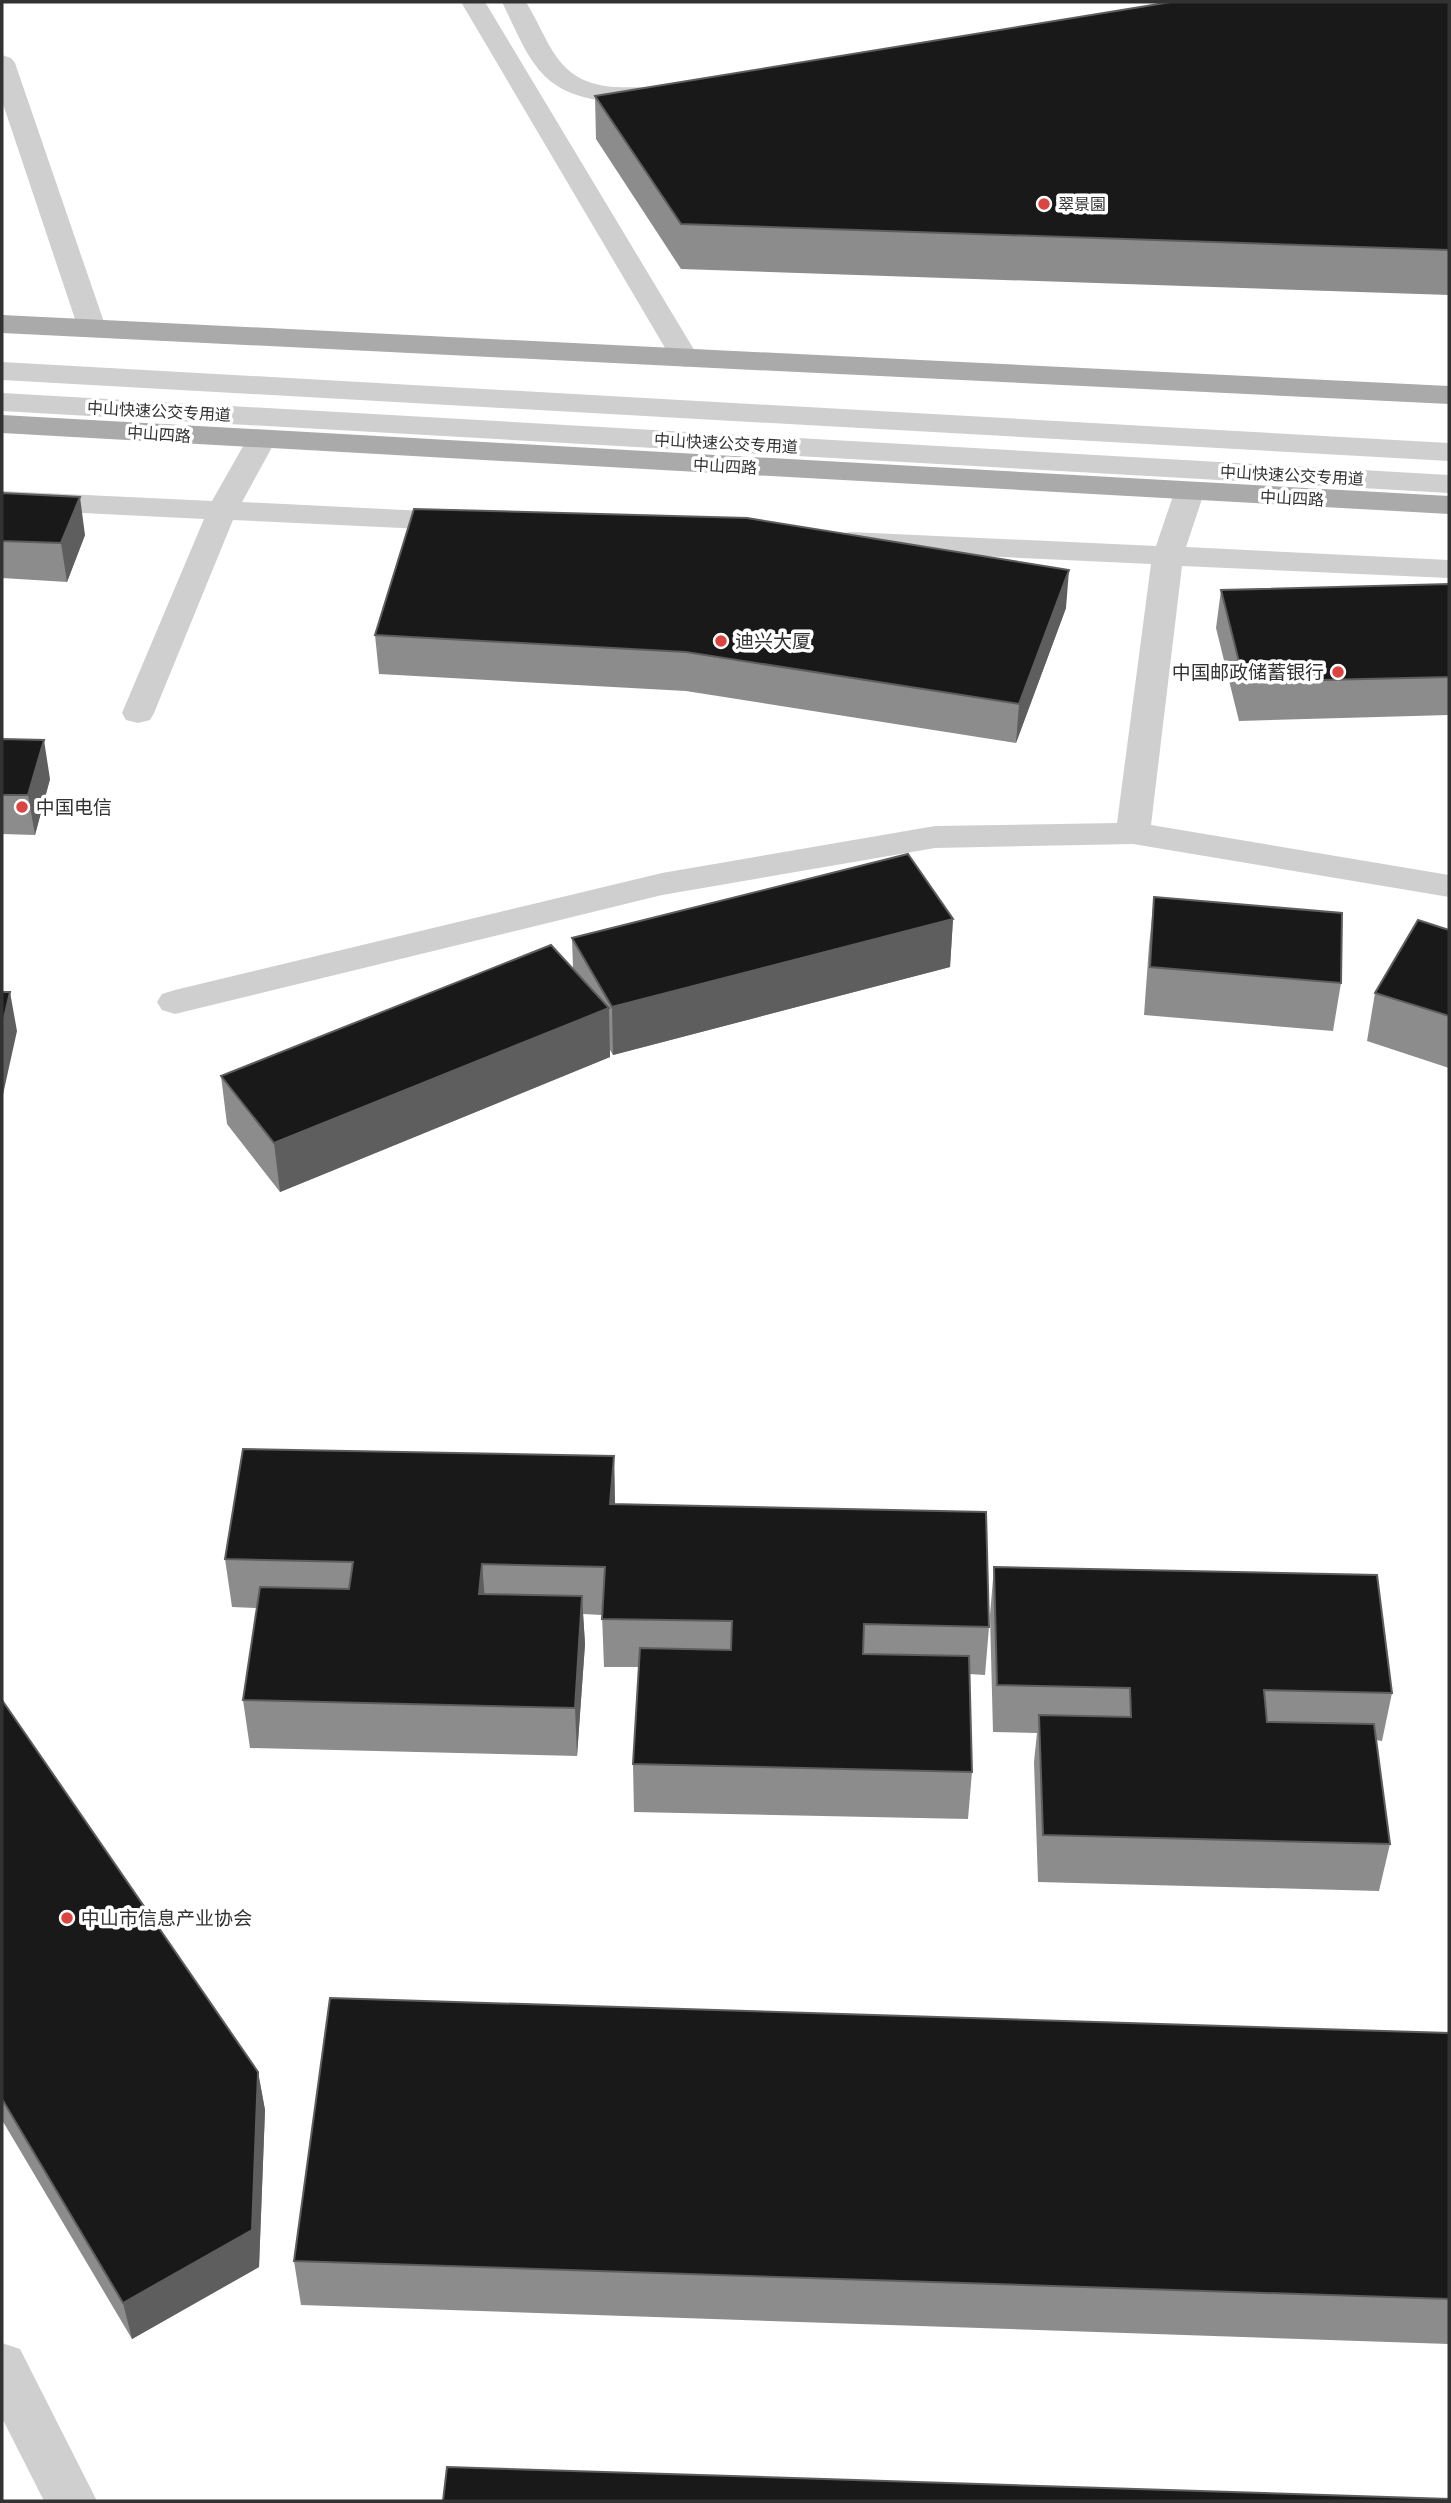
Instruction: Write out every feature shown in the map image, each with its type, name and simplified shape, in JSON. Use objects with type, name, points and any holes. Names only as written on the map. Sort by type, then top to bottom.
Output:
[{"type":"main road","points":[[2,324],[1449,395]]},
{"type":"main road","name":"中山四路","points":[[2,424],[1189,493],[1449,505]]},
{"type":"street","points":[[473,2],[685,358]]},
{"type":"street","points":[[514,2],[555,74],[579,87],[614,95],[679,96]]},
{"type":"street","points":[[2,63],[92,328]]},
{"type":"street","name":"中山快速公交专用道","points":[[2,371],[1449,452]]},
{"type":"street","name":"中山快速公交专用道","points":[[2,402],[1449,484]]},
{"type":"street","points":[[138,713],[222,511],[261,440]]},
{"type":"street","points":[[1133,833],[1168,556],[1189,493]]},
{"type":"street","points":[[2,500],[500,524]]},
{"type":"street","points":[[820,539],[1449,569]]},
{"type":"street","points":[[175,1002],[676,881],[935,837],[1133,833],[1449,886]]},
{"type":"street","points":[[2,2367],[71,2501]]},
{"type":"building","name":"翠景園","points":[[1171,2],[1449,2],[1449,250],[681,224],[595,96]]},
{"type":"building","points":[[2,493],[80,497],[61,543],[2,541]]},
{"type":"building","name":"迪兴大厦","points":[[414,509],[747,518],[1069,570],[1019,704],[686,652],[375,635]]},
{"type":"building","points":[[1449,584],[1449,677],[1244,682],[1221,590]]},
{"type":"building","points":[[2,739],[44,740],[28,795],[2,795]]},
{"type":"building","points":[[908,854],[953,919],[612,1007],[572,938]]},
{"type":"building","points":[[1154,897],[1342,913],[1341,983],[1150,967]]},
{"type":"building","points":[[1418,920],[1449,930],[1449,1016],[1375,993]]},
{"type":"building","points":[[551,945],[609,1008],[274,1143],[221,1076]]},
{"type":"building","points":[[2,992],[10,992],[2,1027]]},
{"type":"building","points":[[243,1449],[614,1456],[610,1504],[986,1512],[989,1627],[864,1624],[863,1654],[969,1656],[972,1772],[633,1764],[640,1648],[731,1650],[732,1621],[602,1619],[605,1567],[482,1564],[479,1594],[582,1596],[575,1708],[243,1700],[260,1587],[349,1589],[353,1562],[225,1559]]},
{"type":"building","points":[[994,1567],[1377,1575],[1392,1693],[1264,1690],[1267,1722],[1374,1724],[1390,1844],[1043,1835],[1039,1715],[1131,1717],[1130,1688],[997,1685]]},
{"type":"building","name":"中山市信息产业协会","points":[[2,1700],[258,2072],[252,2230],[123,2303],[2,2099]]},
{"type":"building","points":[[330,1998],[1449,2033],[1449,2299],[294,2261]]},
{"type":"building","points":[[447,2467],[1449,2499],[1449,2501],[443,2501]]},
{"type":"place","name":"翠景園","points":[[1044,204]]},
{"type":"place","name":"迪兴大厦","points":[[721,641]]},
{"type":"place","name":"中国邮政储蓄银行","points":[[1338,672]]},
{"type":"place","name":"中国电信","points":[[22,807]]},
{"type":"place","name":"中山市信息产业协会","points":[[67,1918]]}]
